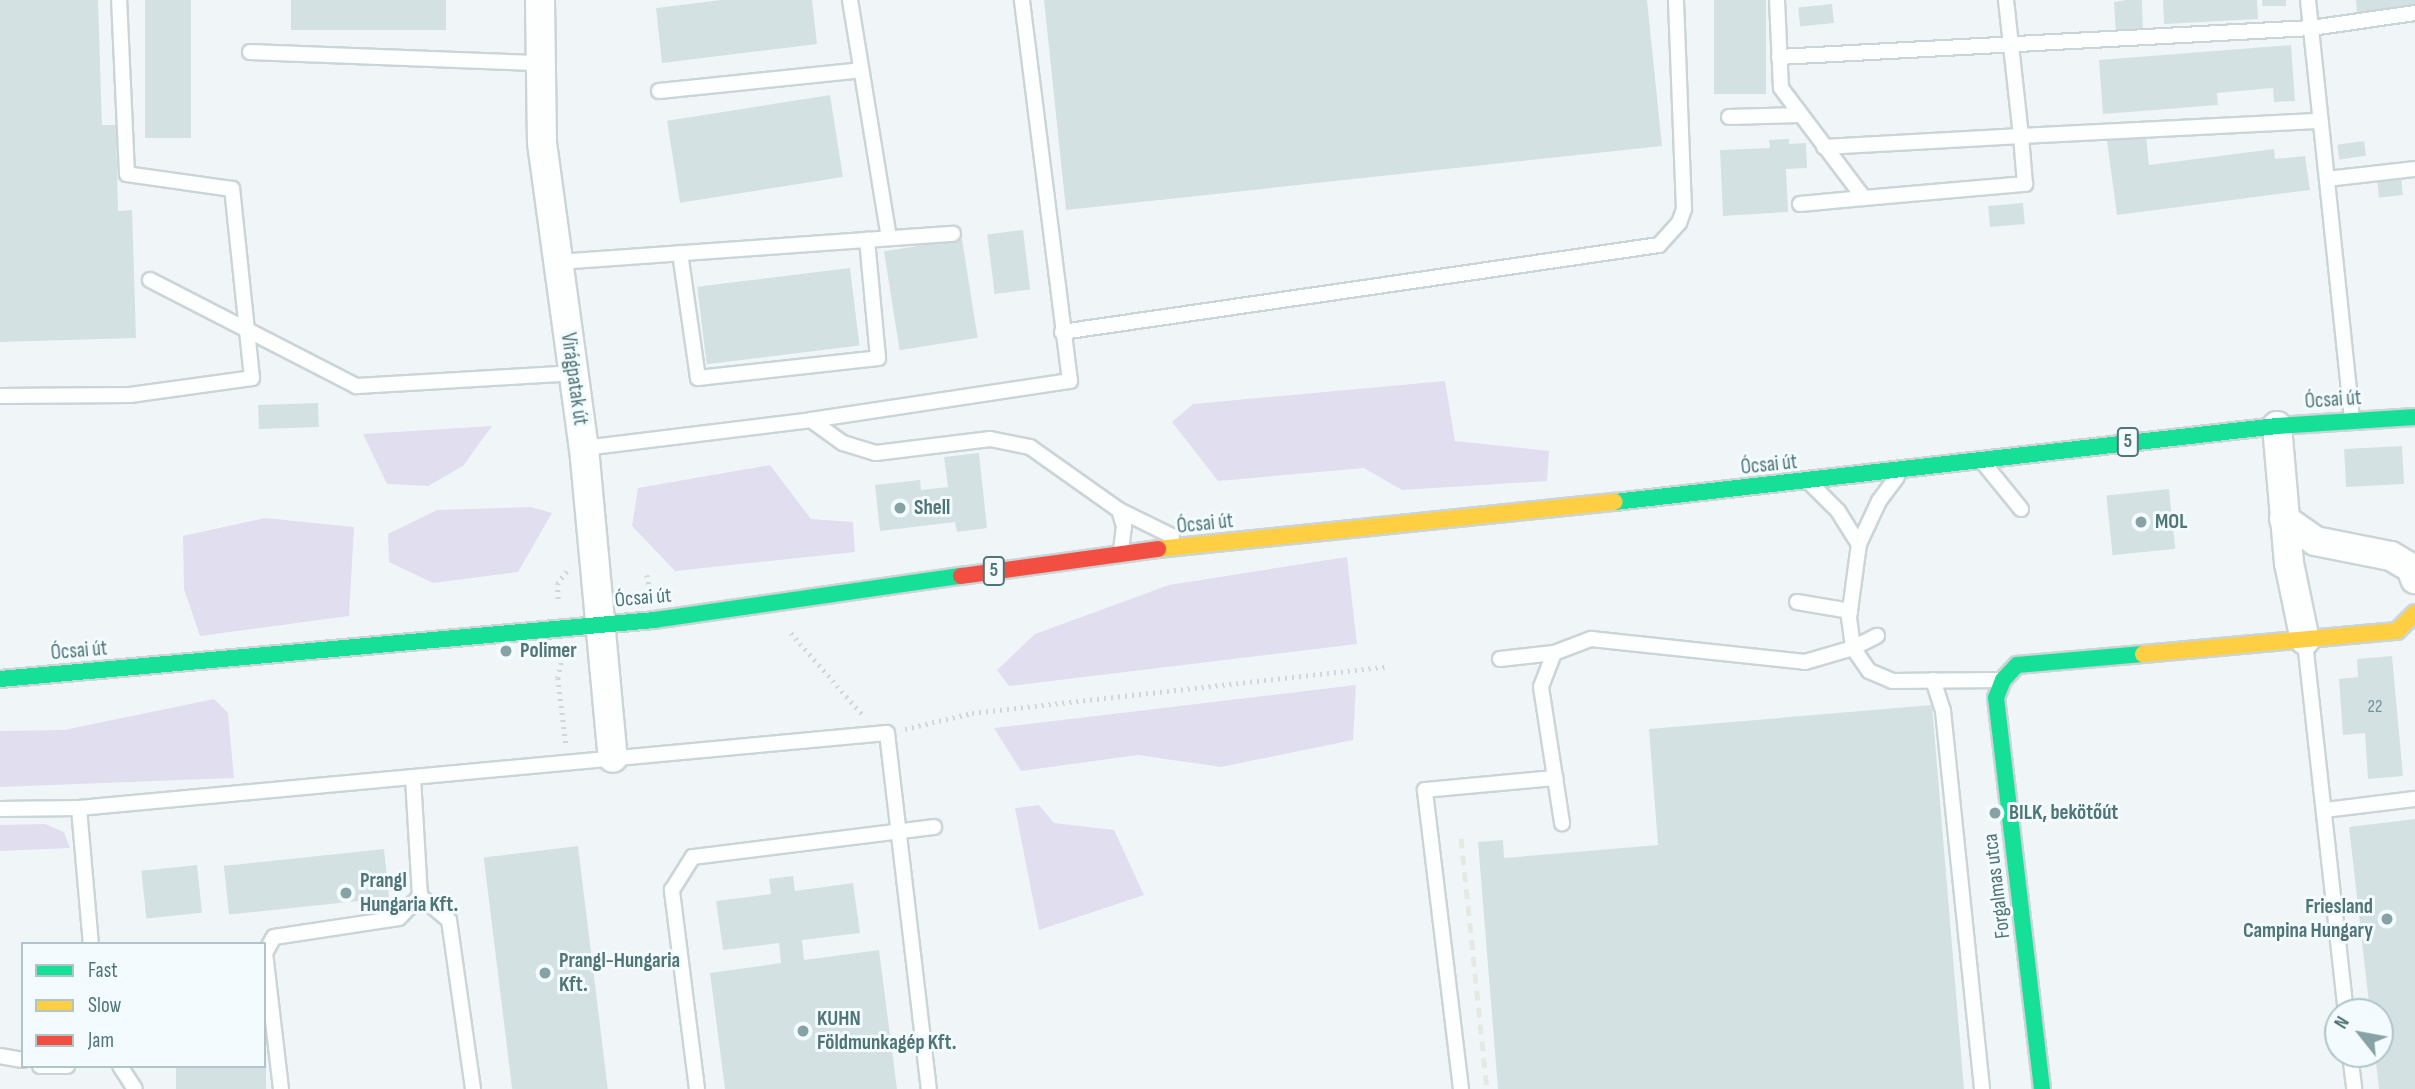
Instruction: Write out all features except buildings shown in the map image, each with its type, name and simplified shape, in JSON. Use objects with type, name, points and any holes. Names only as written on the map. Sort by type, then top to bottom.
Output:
[{"type":"main road","name":"Ócsai út","points":[[0,679],[654,620],[1121,553],[1809,482],[1979,458],[2352,418],[2415,417]]},
{"type":"main road","points":[[2003,680],[2017,665],[2398,631],[2415,613]]},
{"type":"main road","name":"Forgalmas utca","points":[[2003,680],[1996,698],[2042,1089]]},
{"type":"street","name":"Virágpatak út","points":[[541,0],[542,143],[583,448],[613,758]]},
{"type":"street","points":[[2277,426],[2284,519],[2305,640]]},
{"type":"street","points":[[2284,519],[2315,541],[2391,556],[2411,568],[2415,579]]},
{"type":"lane","points":[[0,396],[130,395],[252,378],[232,189],[127,174],[119,0]]},
{"type":"lane","points":[[850,0],[889,238]]},
{"type":"lane","points":[[583,448],[811,420],[1070,381],[1022,0]]},
{"type":"lane","points":[[1062,332],[1659,245],[1679,223],[1684,208],[1676,0]]},
{"type":"lane","points":[[1777,0],[1781,88],[1864,198]]},
{"type":"lane","points":[[1800,204],[2025,184],[2006,0]]},
{"type":"lane","points":[[2308,0],[2352,418]]},
{"type":"lane","points":[[1779,57],[2011,48],[2311,28],[2415,13]]},
{"type":"lane","points":[[250,52],[541,63]]},
{"type":"lane","points":[[659,91],[861,70]]},
{"type":"lane","points":[[1729,117],[1800,115]]},
{"type":"lane","points":[[1824,147],[2320,121]]},
{"type":"lane","points":[[2327,179],[2415,169]]},
{"type":"lane","points":[[558,262],[953,234]]},
{"type":"lane","points":[[680,253],[698,378],[878,358],[867,240]]},
{"type":"lane","points":[[150,280],[356,386],[574,373]]},
{"type":"lane","points":[[811,420],[844,443],[876,453],[990,439],[1016,442],[1046,457],[1119,510],[1172,536],[1289,536]]},
{"type":"lane","points":[[1979,458],[2021,509]]},
{"type":"lane","points":[[1902,470],[1879,501],[1859,544],[1850,611],[1853,649],[1868,671],[1892,681],[2003,680]]},
{"type":"lane","points":[[1809,482],[1838,511],[1859,544]]},
{"type":"lane","points":[[1119,510],[1124,526],[1121,553]]},
{"type":"lane","points":[[1797,602],[1850,611]]},
{"type":"lane","points":[[1500,659],[1554,653],[1591,639],[1805,662],[1853,649],[1877,636]]},
{"type":"lane","points":[[2305,640],[2345,998]]},
{"type":"lane","points":[[1554,653],[1541,687],[1562,823]]},
{"type":"lane","points":[[1933,680],[1943,711],[1982,1089]]},
{"type":"lane","points":[[0,809],[79,808],[887,733],[929,1089]]},
{"type":"lane","points":[[413,778],[420,896],[449,920],[473,1089]]},
{"type":"lane","points":[[1461,1089],[1425,790],[1555,778]]},
{"type":"lane","points":[[2325,810],[2415,799]]},
{"type":"lane","points":[[79,808],[90,942]]},
{"type":"lane","points":[[697,1089],[673,890],[693,857],[897,829],[934,827]]},
{"type":"lane","points":[[266,951],[274,937],[399,918],[420,896]]},
{"type":"lane","points":[[266,962],[281,1089]]},
{"type":"lane","points":[[0,1056],[21,1060]]},
{"type":"lane","points":[[121,1068],[135,1089]]},
{"type":"lane","points":[[2352,1068],[2354,1089]]},
{"type":"path","points":[[647,575],[654,620]]},
{"type":"path","points":[[779,634],[793,633],[862,714]]},
{"type":"path","points":[[887,733],[972,713],[1385,667]]},
{"type":"shaded area","points":[[1445,381],[1455,441],[1549,451],[1547,481],[1402,490],[1364,468],[1218,481],[1172,422],[1193,404]]},
{"type":"shaded area","points":[[492,426],[463,466],[428,486],[387,484],[363,434]]},
{"type":"shaded area","points":[[770,465],[811,519],[853,522],[855,552],[675,571],[632,526],[638,488]]},
{"type":"shaded area","points":[[531,507],[552,513],[518,572],[433,583],[389,562],[388,534],[437,510]]},
{"type":"shaded area","points":[[265,518],[354,527],[349,616],[200,636],[184,589],[183,536]]},
{"type":"shaded area","points":[[1347,557],[1357,644],[1009,686],[997,670],[1035,634],[1169,585]]},
{"type":"shaded area","points":[[1356,685],[1353,740],[1221,767],[1138,755],[1021,771],[994,728]]},
{"type":"shaded area","points":[[214,699],[228,713],[234,778],[0,787],[0,731],[64,730]]},
{"type":"shaded area","points":[[1039,805],[1054,823],[1114,830],[1144,895],[1039,930],[1015,808]]},
{"type":"shaded area","points":[[45,824],[64,832],[70,848],[0,851],[0,825]]},
{"type":"railway","points":[[1461,838],[1487,1089]]},
{"type":"traffic: fast","points":[[1615,502],[2277,426],[2415,417]]},
{"type":"traffic: fast","points":[[0,679],[654,620],[961,576]]},
{"type":"traffic: fast","points":[[2042,1089],[1996,698],[2003,680],[2017,665],[2143,654]]},
{"type":"traffic: slow","points":[[1158,549],[1615,502]]},
{"type":"traffic: slow","points":[[2143,654],[2397,631],[2415,613]]},
{"type":"traffic: jam","points":[[961,576],[1158,549]]},
{"type":"place","name":"Shell","points":[[900,508]]},
{"type":"place","name":"MOL","points":[[2141,522]]},
{"type":"place","name":"Polimer","points":[[506,651]]},
{"type":"place","name":"BILK, bekötőút","points":[[1995,813]]},
{"type":"place","name":"Prangl Hungaria Kft.","points":[[346,893]]},
{"type":"place","name":"Friesland Campina Hungary","points":[[2387,919]]},
{"type":"place","name":"Prangl-Hungaria Kft.","points":[[545,973]]},
{"type":"place","name":"KUHN Földmunkagép Kft.","points":[[803,1031]]}]
